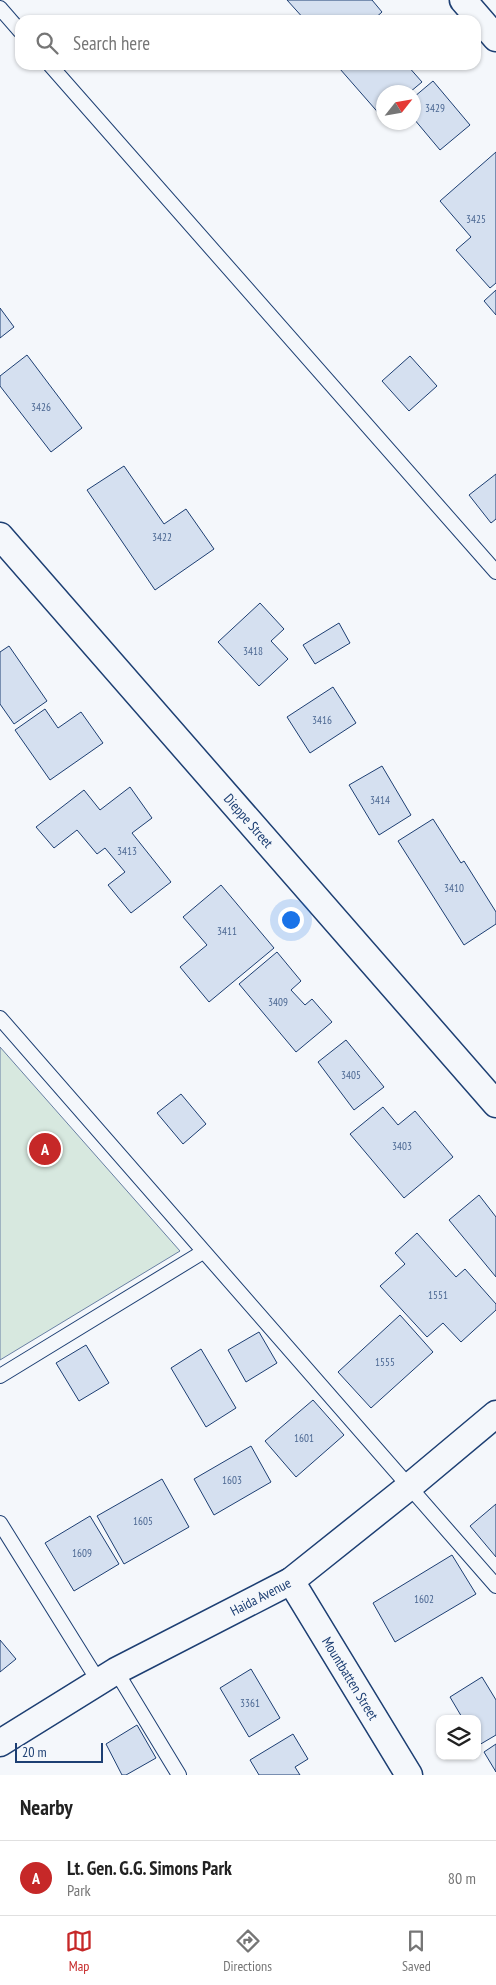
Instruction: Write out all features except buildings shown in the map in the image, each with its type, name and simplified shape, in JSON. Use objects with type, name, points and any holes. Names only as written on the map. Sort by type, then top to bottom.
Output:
[{"type":"street","points":[[463,0],[476,15]]},
{"type":"street","points":[[481,21],[496,38]]},
{"type":"street","name":"Dieppe Street","points":[[0,536],[496,1104]]},
{"type":"street","name":"Haida Avenue","points":[[0,1744],[108,1676],[291,1581],[410,1486],[496,1414]]},
{"type":"street","name":"Mountbatten Street","points":[[291,1581],[409,1775]]},
{"type":"lane","points":[[0,8],[15,25]]},
{"type":"lane","points":[[54,70],[496,572]]},
{"type":"lane","points":[[0,1018],[496,1586]]},
{"type":"lane","points":[[0,1376],[203,1252]]},
{"type":"lane","points":[[0,1523],[179,1775]]},
{"type":"shaded area","points":[[0,1047],[180,1251],[0,1360]]},
{"type":"place","name":"Lt. Gen. G.G. Simons Park","points":[[45,1149]]}]
